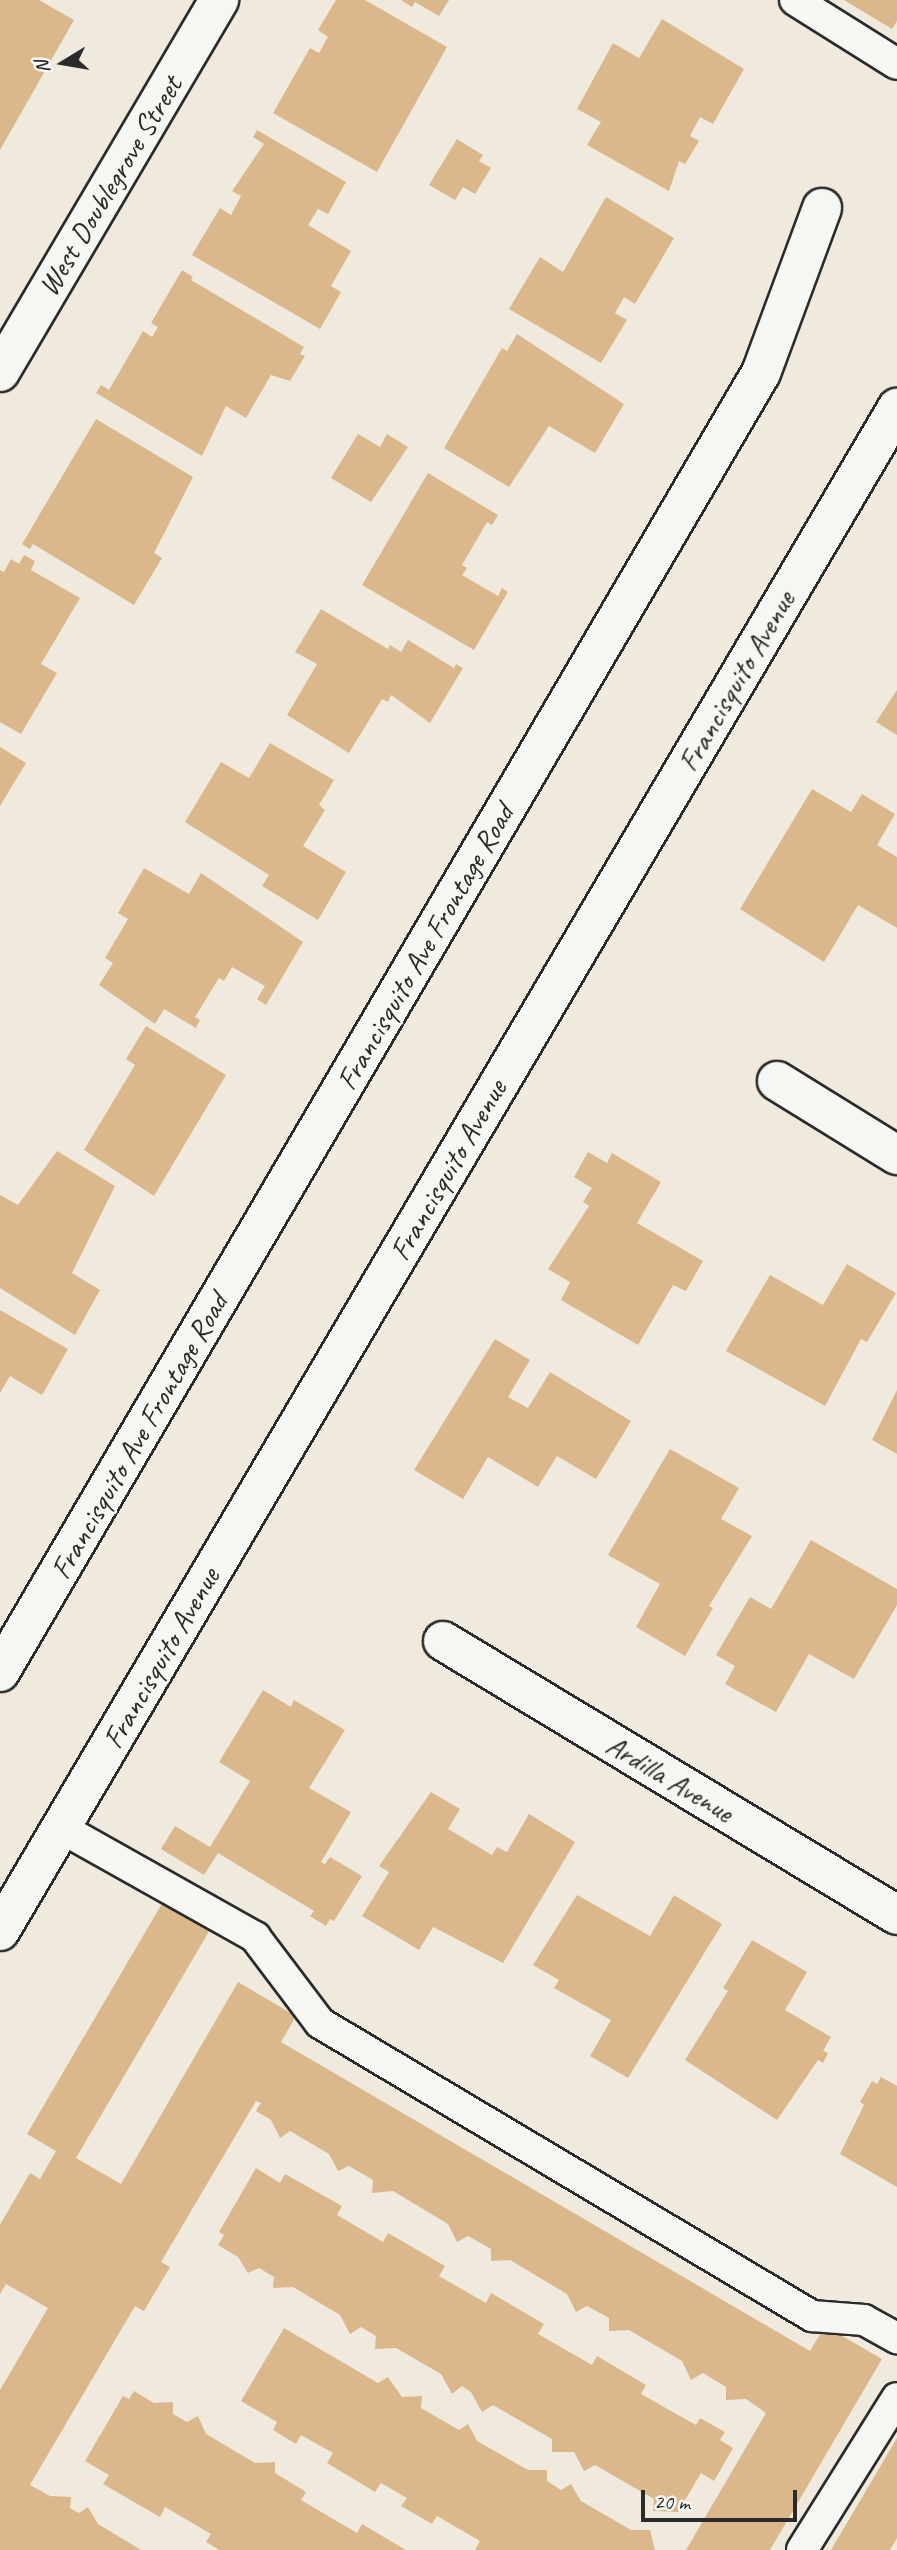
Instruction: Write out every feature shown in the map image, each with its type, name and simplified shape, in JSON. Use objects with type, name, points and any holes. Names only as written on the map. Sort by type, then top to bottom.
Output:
[{"type":"street","name":"West Doublegrove Street","points":[[0,372],[219,0]]},
{"type":"street","name":"Francisquito Ave Frontage Road","points":[[0,1672],[761,373],[822,208]]},
{"type":"street","name":"Francisquito Avenue","points":[[0,1931],[897,408]]},
{"type":"street","points":[[777,1081],[897,1155]]},
{"type":"street","name":"Ardilla Avenue","points":[[443,1641],[897,1914]]},
{"type":"lane","points":[[795,0],[897,64]]},
{"type":"lane","points":[[61,1828],[255,1937],[320,2023],[812,2316],[864,2320],[897,2338]]},
{"type":"lane","points":[[802,2550],[897,2398]]},
{"type":"building","points":[[0,0],[39,0],[74,20],[0,150]]},
{"type":"building","points":[[336,0],[365,0],[447,47],[377,172],[273,113],[310,48],[319,53],[328,37],[318,30]]},
{"type":"building","points":[[401,0],[449,0],[439,16],[415,2],[412,7]]},
{"type":"building","points":[[844,0],[897,0],[897,21],[892,29]]},
{"type":"building","points":[[662,19],[744,69],[713,124],[700,117],[690,136],[699,141],[685,164],[679,161],[669,191],[587,145],[601,122],[577,109],[613,43],[639,58]]},
{"type":"building","points":[[257,130],[346,182],[328,214],[318,209],[308,225],[351,251],[331,286],[341,292],[320,329],[192,255],[220,208],[231,215],[241,196],[232,191],[264,144],[253,137]]},
{"type":"building","points":[[457,139],[483,155],[479,161],[491,168],[475,194],[463,187],[455,200],[429,185]]},
{"type":"building","points":[[606,197],[674,238],[635,304],[624,297],[615,313],[627,320],[601,363],[509,309],[540,257],[563,272]]},
{"type":"building","points":[[182,270],[193,277],[191,280],[304,347],[300,354],[305,356],[290,381],[271,375],[246,418],[226,406],[202,456],[96,393],[101,385],[109,390],[143,331],[152,337],[158,327],[151,323]]},
{"type":"building","points":[[517,334],[624,404],[595,453],[549,426],[509,487],[444,448],[502,348],[507,351]]},
{"type":"building","points":[[96,419],[193,477],[154,553],[162,558],[134,605],[33,544],[30,549],[22,544]]},
{"type":"building","points":[[358,434],[380,447],[387,434],[408,447],[371,502],[331,478]]},
{"type":"building","points":[[428,473],[498,515],[492,525],[487,522],[462,565],[467,568],[462,575],[498,596],[502,588],[508,592],[474,650],[362,585]]},
{"type":"building","points":[[24,555],[35,561],[31,570],[80,598],[41,664],[57,673],[21,734],[0,722],[0,570],[4,572],[11,559],[19,564]]},
{"type":"building","points":[[321,609],[388,649],[390,645],[401,652],[408,640],[454,668],[456,664],[463,668],[430,723],[391,695],[388,702],[382,699],[349,753],[287,715],[317,664],[295,652]]},
{"type":"building","points":[[897,690],[897,735],[876,722]]},
{"type":"building","points":[[270,743],[334,780],[319,805],[325,810],[303,846],[346,872],[318,920],[262,886],[269,875],[185,822],[221,762],[249,778]]},
{"type":"building","points":[[0,747],[26,763],[0,806]]},
{"type":"building","points":[[812,789],[851,812],[862,794],[895,814],[877,845],[897,857],[897,928],[858,905],[824,962],[740,909]]},
{"type":"building","points":[[144,868],[189,894],[201,873],[303,942],[266,1005],[257,999],[265,986],[232,967],[224,981],[219,978],[195,1017],[200,1020],[196,1028],[164,1009],[155,1024],[99,985],[113,963],[105,958],[128,919],[118,913]]},
{"type":"building","points":[[146,1026],[226,1075],[154,1196],[84,1150],[135,1065],[126,1059]]},
{"type":"building","points":[[57,1151],[115,1186],[72,1273],[100,1290],[75,1335],[0,1288],[0,1195],[18,1205]]},
{"type":"building","points":[[588,1152],[607,1163],[612,1153],[661,1182],[637,1223],[703,1261],[686,1291],[673,1285],[638,1345],[561,1300],[570,1282],[548,1269],[589,1206],[583,1202],[592,1188],[574,1177]]},
{"type":"building","points":[[847,1264],[896,1293],[867,1342],[861,1339],[825,1406],[726,1351],[770,1275],[823,1305]]},
{"type":"building","points":[[0,1310],[68,1349],[42,1395],[10,1376],[0,1393]]},
{"type":"building","points":[[495,1339],[530,1360],[508,1397],[528,1408],[550,1372],[631,1421],[596,1479],[557,1456],[538,1487],[488,1457],[463,1499],[414,1470]]},
{"type":"building","points":[[897,1390],[897,1454],[872,1440]]},
{"type":"building","points":[[670,1449],[739,1488],[721,1519],[752,1536],[709,1606],[713,1608],[685,1656],[636,1627],[660,1584],[608,1555]]},
{"type":"building","points":[[811,1540],[897,1589],[897,1605],[854,1679],[809,1654],[776,1712],[725,1684],[735,1666],[716,1655],[750,1597],[771,1609]]},
{"type":"building","points":[[263,1690],[291,1707],[294,1700],[345,1730],[309,1788],[351,1812],[321,1862],[325,1864],[330,1857],[362,1876],[334,1921],[330,1919],[326,1926],[310,1916],[314,1911],[218,1853],[204,1875],[161,1849],[175,1826],[210,1847],[250,1781],[219,1762]]},
{"type":"building","points":[[431,1792],[460,1809],[448,1829],[492,1855],[497,1847],[507,1852],[529,1814],[575,1842],[503,1963],[433,1927],[419,1950],[362,1916],[389,1872],[379,1866]]},
{"type":"building","points":[[577,1895],[650,1936],[674,1895],[722,1924],[628,2078],[590,2056],[611,2020],[554,1988],[559,1980],[533,1965]]},
{"type":"building","points":[[164,1900],[211,1928],[76,2158],[121,2184],[238,1982],[296,2016],[281,2042],[810,2351],[825,2326],[882,2359],[770,2550],[686,2550],[766,2413],[746,2399],[726,2400],[726,2387],[703,2373],[691,2380],[682,2361],[629,2330],[609,2331],[609,2318],[587,2306],[576,2312],[567,2294],[510,2260],[491,2261],[491,2249],[468,2236],[457,2242],[448,2224],[393,2191],[372,2193],[373,2180],[349,2166],[338,2171],[329,2154],[290,2131],[280,2138],[271,2120],[256,2111],[261,2103],[256,2101],[161,2262],[170,2267],[144,2311],[135,2306],[30,2485],[50,2496],[71,2497],[70,2508],[79,2513],[88,2507],[98,2524],[141,2550],[0,2550],[0,2390],[48,2308],[6,2284],[0,2294],[0,2225],[30,2173],[40,2179],[56,2151],[27,2134]]},
{"type":"building","points":[[752,1940],[807,1972],[785,2010],[831,2037],[823,2051],[828,2053],[823,2063],[818,2060],[777,2120],[685,2060],[728,1991],[723,1988]]},
{"type":"building","points":[[881,2077],[897,2086],[897,2187],[840,2154],[864,2105],[860,2102],[872,2081],[877,2084]]},
{"type":"building","points":[[256,2168],[280,2183],[285,2174],[342,2206],[337,2215],[383,2242],[388,2233],[445,2266],[439,2276],[486,2303],[491,2293],[544,2324],[538,2334],[592,2365],[597,2356],[646,2385],[641,2394],[696,2425],[700,2418],[725,2432],[720,2440],[733,2448],[714,2481],[701,2473],[678,2512],[653,2511],[654,2499],[595,2465],[584,2471],[574,2452],[552,2452],[552,2439],[493,2405],[482,2412],[471,2392],[462,2386],[452,2394],[441,2374],[396,2348],[375,2349],[376,2336],[361,2327],[350,2334],[340,2315],[293,2287],[273,2288],[274,2277],[259,2268],[248,2273],[238,2257],[218,2245],[224,2235],[219,2232]]},
{"type":"building","points":[[284,2328],[378,2383],[388,2377],[402,2397],[422,2396],[421,2408],[459,2430],[468,2424],[477,2441],[528,2470],[547,2470],[547,2481],[561,2490],[571,2484],[581,2501],[631,2530],[650,2530],[655,2550],[475,2550],[480,2541],[437,2516],[432,2524],[401,2506],[407,2498],[381,2483],[375,2492],[327,2463],[333,2453],[301,2435],[296,2444],[273,2430],[277,2422],[241,2401]]},
{"type":"building","points":[[134,2391],[154,2403],[173,2402],[173,2414],[187,2422],[198,2416],[206,2434],[255,2463],[275,2462],[275,2473],[306,2492],[301,2500],[357,2533],[362,2524],[406,2550],[219,2550],[206,2542],[211,2534],[165,2507],[160,2517],[103,2484],[109,2475],[85,2461],[123,2396],[129,2399]]},
{"type":"building","points":[[897,2438],[897,2538],[890,2550],[831,2550]]}]
